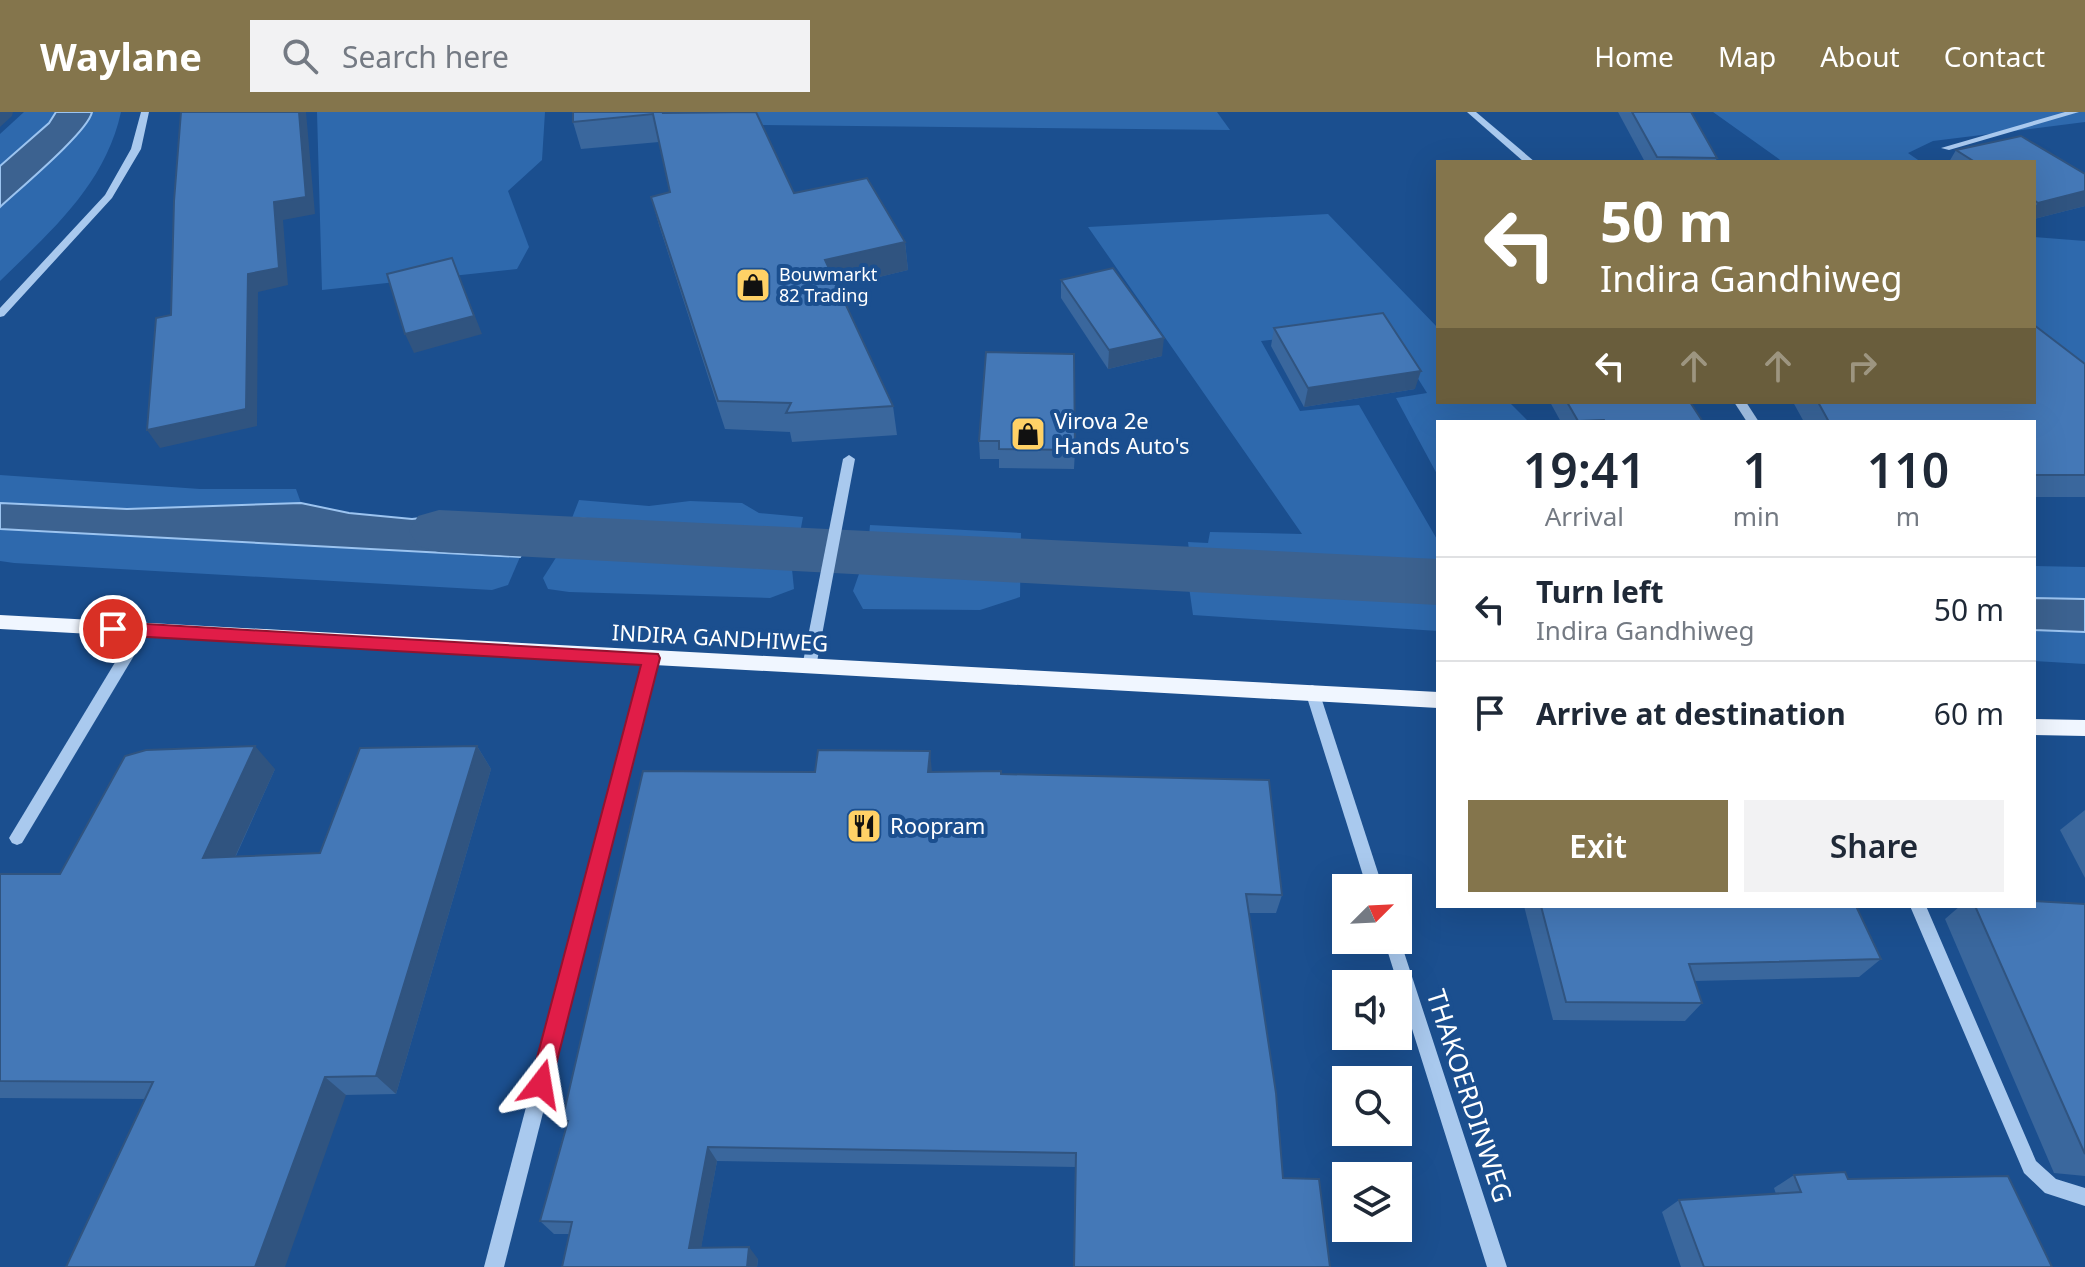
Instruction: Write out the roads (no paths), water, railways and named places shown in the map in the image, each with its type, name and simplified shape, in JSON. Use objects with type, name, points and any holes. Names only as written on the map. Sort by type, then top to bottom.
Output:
[{"type":"main road","name":"INDIRA GANDHIWEG","points":[[0,622],[1436,700]]},
{"type":"main road","points":[[2036,727],[2085,728]]},
{"type":"street","points":[[0,314],[109,196],[136,149],[145,112]]},
{"type":"street","points":[[1471,112],[1528,160]]},
{"type":"street","points":[[1946,148],[2075,112]]},
{"type":"street","points":[[809,667],[849,459]]},
{"type":"street","points":[[17,838],[142,630]]},
{"type":"street","points":[[494,1267],[651,658]]},
{"type":"street","points":[[1312,691],[1371,874]]},
{"type":"street","points":[[1919,908],[2030,1167],[2051,1187],[2085,1197]]},
{"type":"street","name":"THAKOERDINWEG","points":[[1396,954],[1497,1267]]},
{"type":"waterway","points":[[439,531],[1436,582]]},
{"type":"place","name":"Bouwmarkt 82 Trading","points":[[753,285]]},
{"type":"place","name":"Virova 2e Hands Auto's","points":[[1028,434]]},
{"type":"place","name":"Roopram","points":[[864,826]]}]
